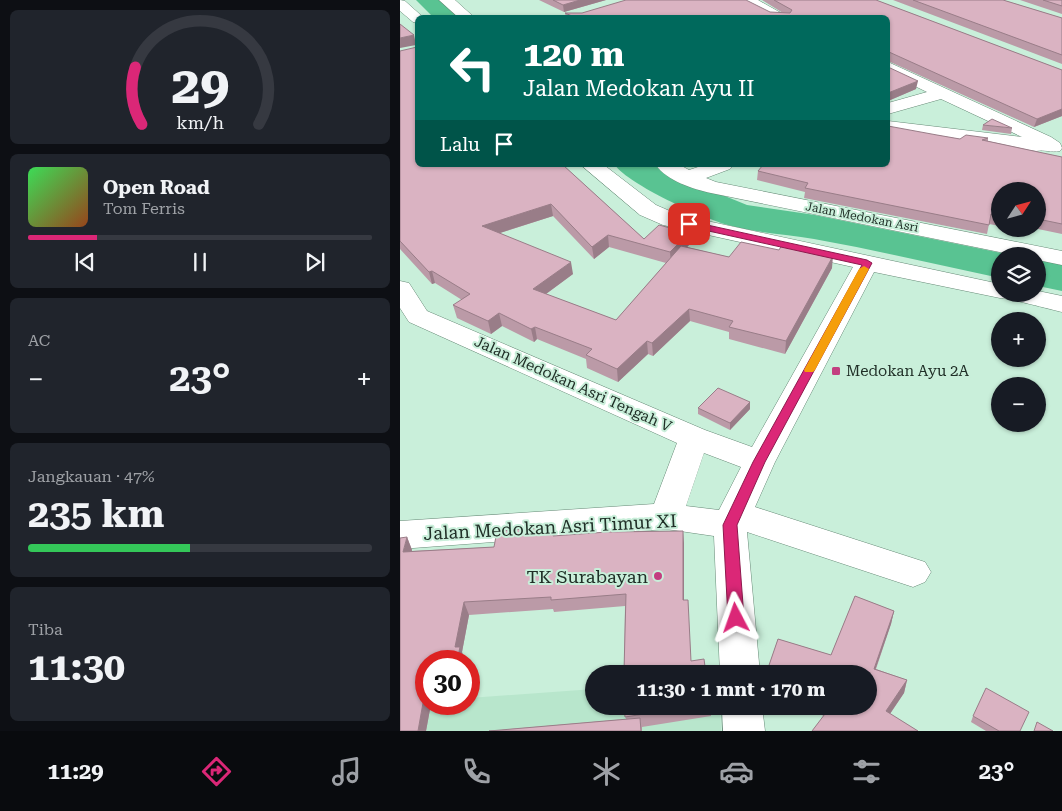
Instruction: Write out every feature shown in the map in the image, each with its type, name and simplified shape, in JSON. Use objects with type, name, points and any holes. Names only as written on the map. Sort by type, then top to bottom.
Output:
[{"type":"street","points":[[446,0],[464,15]]},
{"type":"street","points":[[747,0],[777,15]]},
{"type":"street","points":[[402,1],[415,16]]},
{"type":"street","points":[[890,68],[1051,143]]},
{"type":"street","points":[[890,108],[941,93]]},
{"type":"street","points":[[890,127],[1051,143]]},
{"type":"street","points":[[594,167],[648,210],[672,220],[991,289]]},
{"type":"street","name":"Jalan Medokan Asri","points":[[669,167],[687,178],[711,187],[1062,258]]},
{"type":"street","points":[[687,178],[717,167]]},
{"type":"street","points":[[740,665],[732,520],[759,462],[867,263]]},
{"type":"street","name":"Jalan Medokan Asri Tengah V","points":[[400,288],[409,319],[694,438],[759,462]]},
{"type":"street","points":[[1046,301],[1062,304]]},
{"type":"street","points":[[666,516],[694,438]]},
{"type":"street","name":"Jalan Medokan Asri Timur XI","points":[[400,535],[666,516],[732,520],[913,572]]},
{"type":"street","points":[[743,715],[744,731]]},
{"type":"shaded area","points":[[585,690],[585,715],[720,715],[721,731],[400,731],[415,715],[480,715],[480,697]]},
{"type":"building","points":[[553,0],[580,0],[563,5]]},
{"type":"building","points":[[626,0],[746,0],[770,12],[790,13],[792,10],[774,0],[876,0],[1062,70],[1062,109],[1037,119],[890,52],[890,15],[570,15],[565,13],[582,13]]},
{"type":"building","points":[[913,0],[1003,0],[1062,18],[1062,55]]},
{"type":"building","points":[[1043,0],[1062,0],[1062,6]]},
{"type":"building","points":[[400,24],[414,35],[400,38]]},
{"type":"building","points":[[415,47],[415,167],[565,167],[644,239],[659,225],[689,233],[670,252],[608,235],[592,247],[551,204],[482,226],[571,262],[533,289],[616,320],[681,246],[729,257],[741,242],[779,250],[782,245],[833,256],[786,341],[729,327],[733,321],[689,309],[652,343],[647,341],[617,369],[586,355],[592,349],[535,327],[531,329],[499,313],[488,321],[453,305],[470,294],[432,271],[429,272],[400,241],[400,51]]},
{"type":"building","points":[[890,68],[918,81],[890,92]]},
{"type":"building","points":[[992,119],[1012,128],[983,125]]},
{"type":"building","points":[[890,126],[960,139],[966,135],[988,138],[982,140],[1062,157],[1062,224],[1046,221],[1046,182],[991,182],[989,225],[805,188],[808,183],[758,171],[761,167],[890,167]]},
{"type":"building","points":[[718,388],[750,402],[730,423],[698,408]]},
{"type":"building","points":[[554,527],[553,536],[607,532],[683,531],[683,600],[688,600],[691,661],[704,659],[705,665],[624,665],[626,594],[551,600],[551,597],[464,602],[455,647],[460,647],[459,650],[415,650],[415,715],[421,715],[418,731],[400,731],[400,538],[407,537],[403,552],[494,547],[497,531]]},
{"type":"building","points":[[855,596],[894,611],[875,665],[769,665],[778,639],[831,655]]},
{"type":"building","points":[[877,670],[907,680],[886,711],[918,731],[812,731],[824,715],[877,715]]},
{"type":"building","points":[[986,688],[1029,712],[1020,731],[999,731],[973,716]]},
{"type":"building","points":[[640,718],[641,731],[489,731]]},
{"type":"building","points":[[1037,722],[1053,731],[1034,731]]},
{"type":"waterway","points":[[429,0],[446,15]]},
{"type":"waterway","points":[[636,167],[670,187],[739,216],[815,227],[991,263]]},
{"type":"waterway","points":[[1046,275],[1062,278]]},
{"type":"slow traffic","points":[[809,370],[864,269]]},
{"type":"place","name":"Medokan Ayu 2A","points":[[836,371]]},
{"type":"place","name":"TK Surabayan","points":[[658,576]]},
{"type":"route","points":[[689,224],[867,263],[759,462],[734,514],[730,525],[736,618]]}]
